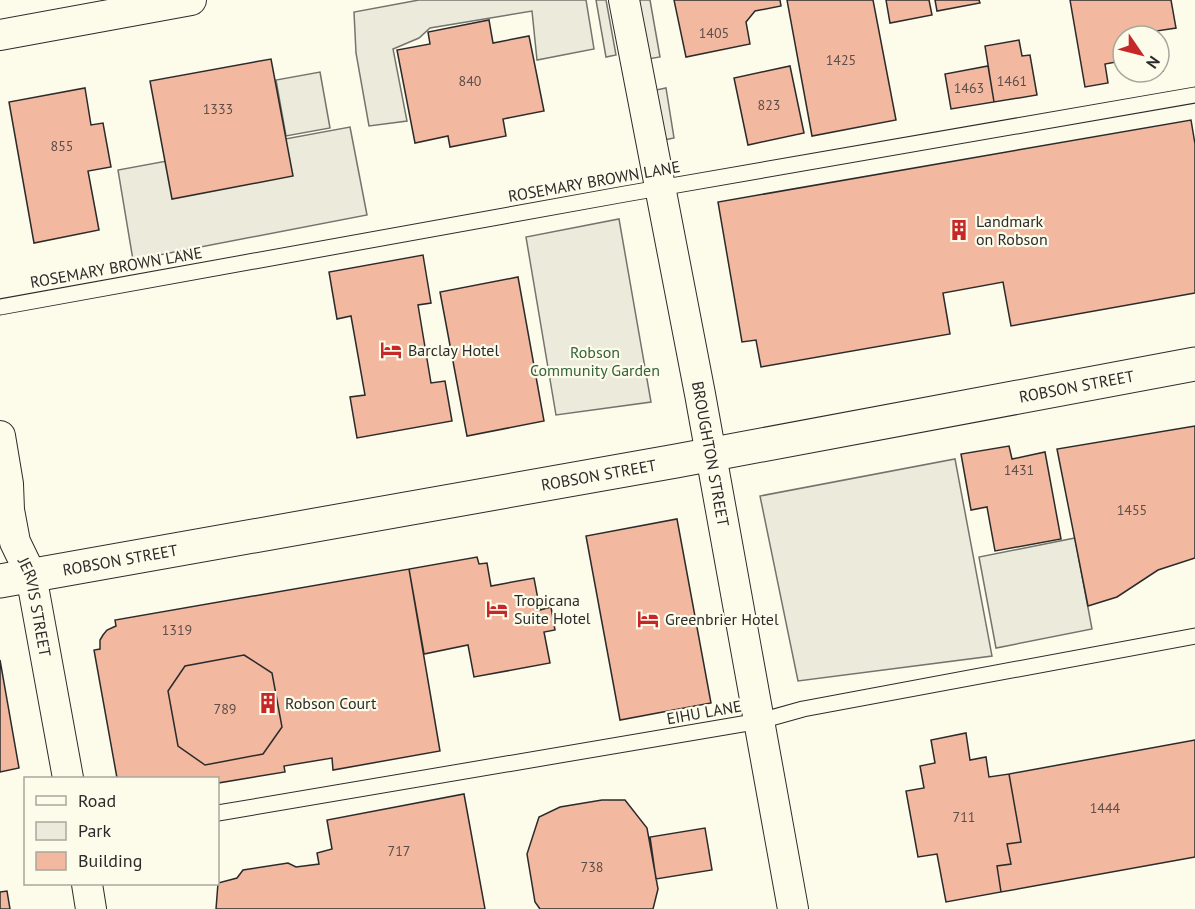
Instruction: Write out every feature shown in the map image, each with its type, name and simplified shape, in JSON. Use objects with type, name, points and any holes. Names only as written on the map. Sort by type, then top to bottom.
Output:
[{"type":"main road","name":"ROBSON STREET","points":[[15,578],[710,454],[1195,364]]},
{"type":"street","points":[[0,35],[191,0]]},
{"type":"street","name":"BROUGHTON STREET","points":[[624,0],[760,721],[793,909]]},
{"type":"street","name":"JERVIS STREET","points":[[0,436],[15,542],[15,578],[68,777]]},
{"type":"street","points":[[87,885],[91,909]]},
{"type":"lane","name":"ROSEMARY BROWN LANE","points":[[0,307],[660,188],[1195,95]]},
{"type":"lane","name":"EIHU LANE","points":[[219,813],[760,721],[803,709],[1195,636]]},
{"type":"green space","points":[[419,0],[586,0],[594,49],[537,60],[532,11],[430,28],[419,38],[393,49],[407,121],[369,126],[356,53],[354,12]]},
{"type":"green space","points":[[596,0],[606,0],[616,55],[606,57]]},
{"type":"green space","points":[[320,72],[330,128],[286,136],[276,80]]},
{"type":"green space","name":"Robson Community Garden","points":[[619,219],[651,402],[556,415],[526,237]]},
{"type":"green space","points":[[955,459],[992,656],[798,681],[760,496]]},
{"type":"shaded area","points":[[638,0],[650,0],[660,57],[648,59]]},
{"type":"shaded area","points":[[666,88],[674,138],[664,140],[656,90]]},
{"type":"shaded area","points":[[350,127],[367,215],[133,260],[118,170]]},
{"type":"shaded area","points":[[1075,538],[1092,629],[996,648],[979,557]]},
{"type":"building","points":[[674,0],[780,0],[781,6],[755,11],[746,22],[750,44],[686,57]]},
{"type":"building","points":[[787,0],[873,0],[896,120],[812,136]]},
{"type":"building","points":[[886,0],[929,0],[932,15],[890,23]]},
{"type":"building","points":[[935,0],[979,0],[980,3],[937,11]]},
{"type":"building","points":[[1070,0],[1171,0],[1176,28],[1171,29],[1171,24],[1111,24],[1111,63],[1105,64],[1108,83],[1085,87]]},
{"type":"building","points":[[489,20],[493,43],[529,36],[544,111],[503,119],[506,136],[450,147],[448,136],[415,143],[397,50],[430,44],[428,32]]},
{"type":"building","points":[[1019,40],[1022,56],[1030,55],[1037,95],[994,102],[985,46]]},
{"type":"building","points":[[271,59],[293,176],[172,199],[150,81]]},
{"type":"building","points":[[790,66],[804,133],[748,145],[734,78]]},
{"type":"building","points":[[988,66],[994,102],[951,109],[945,74]]},
{"type":"building","points":[[85,88],[91,125],[103,123],[111,167],[88,171],[99,230],[34,243],[9,102]]},
{"type":"building","name":"Landmark on Robson","points":[[1191,120],[1195,144],[1195,293],[1011,326],[1003,282],[943,293],[950,334],[761,367],[756,340],[742,342],[718,202]]},
{"type":"building","name":"Barclay Hotel","points":[[423,255],[431,303],[418,305],[431,383],[445,381],[452,421],[357,438],[350,397],[365,395],[351,316],[337,319],[329,272]]},
{"type":"building","points":[[518,277],[544,421],[467,436],[440,292]]},
{"type":"building","points":[[1195,426],[1195,558],[1158,570],[1117,597],[1088,606],[1057,449]]},
{"type":"building","points":[[1009,446],[1012,459],[1045,452],[1061,539],[995,551],[987,507],[971,510],[961,454]]},
{"type":"building","name":"Greenbrier Hotel","points":[[677,519],[711,703],[620,720],[586,536]]},
{"type":"building","points":[[477,557],[479,564],[487,563],[491,586],[534,578],[540,610],[551,607],[555,630],[544,632],[550,663],[474,677],[468,645],[424,654],[409,569]]},
{"type":"building","name":"Robson Court","points":[[409,569],[440,751],[333,770],[332,758],[284,766],[285,772],[219,783],[219,777],[117,777],[94,650],[100,649],[100,640],[107,630],[116,626],[115,620]]},
{"type":"building","points":[[244,655],[272,673],[282,727],[263,754],[205,765],[178,746],[168,691],[185,666]]},
{"type":"building","points":[[0,660],[19,768],[0,772]]},
{"type":"building","points":[[966,733],[970,760],[986,757],[989,777],[1009,774],[1021,842],[1007,844],[1011,864],[997,866],[1001,892],[946,902],[937,854],[918,857],[906,791],[924,788],[920,766],[935,763],[931,740]]},
{"type":"building","points":[[1195,740],[1195,857],[1001,892],[997,866],[1011,864],[1007,844],[1021,842],[1009,774]]},
{"type":"building","points":[[464,794],[485,909],[216,909],[219,883],[237,878],[243,870],[288,863],[296,867],[319,864],[317,853],[332,849],[327,820]]},
{"type":"building","points":[[602,800],[625,800],[647,828],[658,889],[653,909],[540,909],[535,902],[527,854],[539,817],[560,807]]},
{"type":"building","points":[[705,828],[712,870],[656,879],[650,837]]},
{"type":"building","points":[[7,891],[10,909],[0,909],[0,892]]},
{"type":"place","name":"Landmark on Robson","points":[[959,230]]},
{"type":"place","name":"Barclay Hotel","points":[[391,350]]},
{"type":"place","name":"Tropicana Suite Hotel","points":[[497,609]]},
{"type":"place","name":"Greenbrier Hotel","points":[[648,619]]},
{"type":"place","name":"Robson Court","points":[[268,703]]}]
